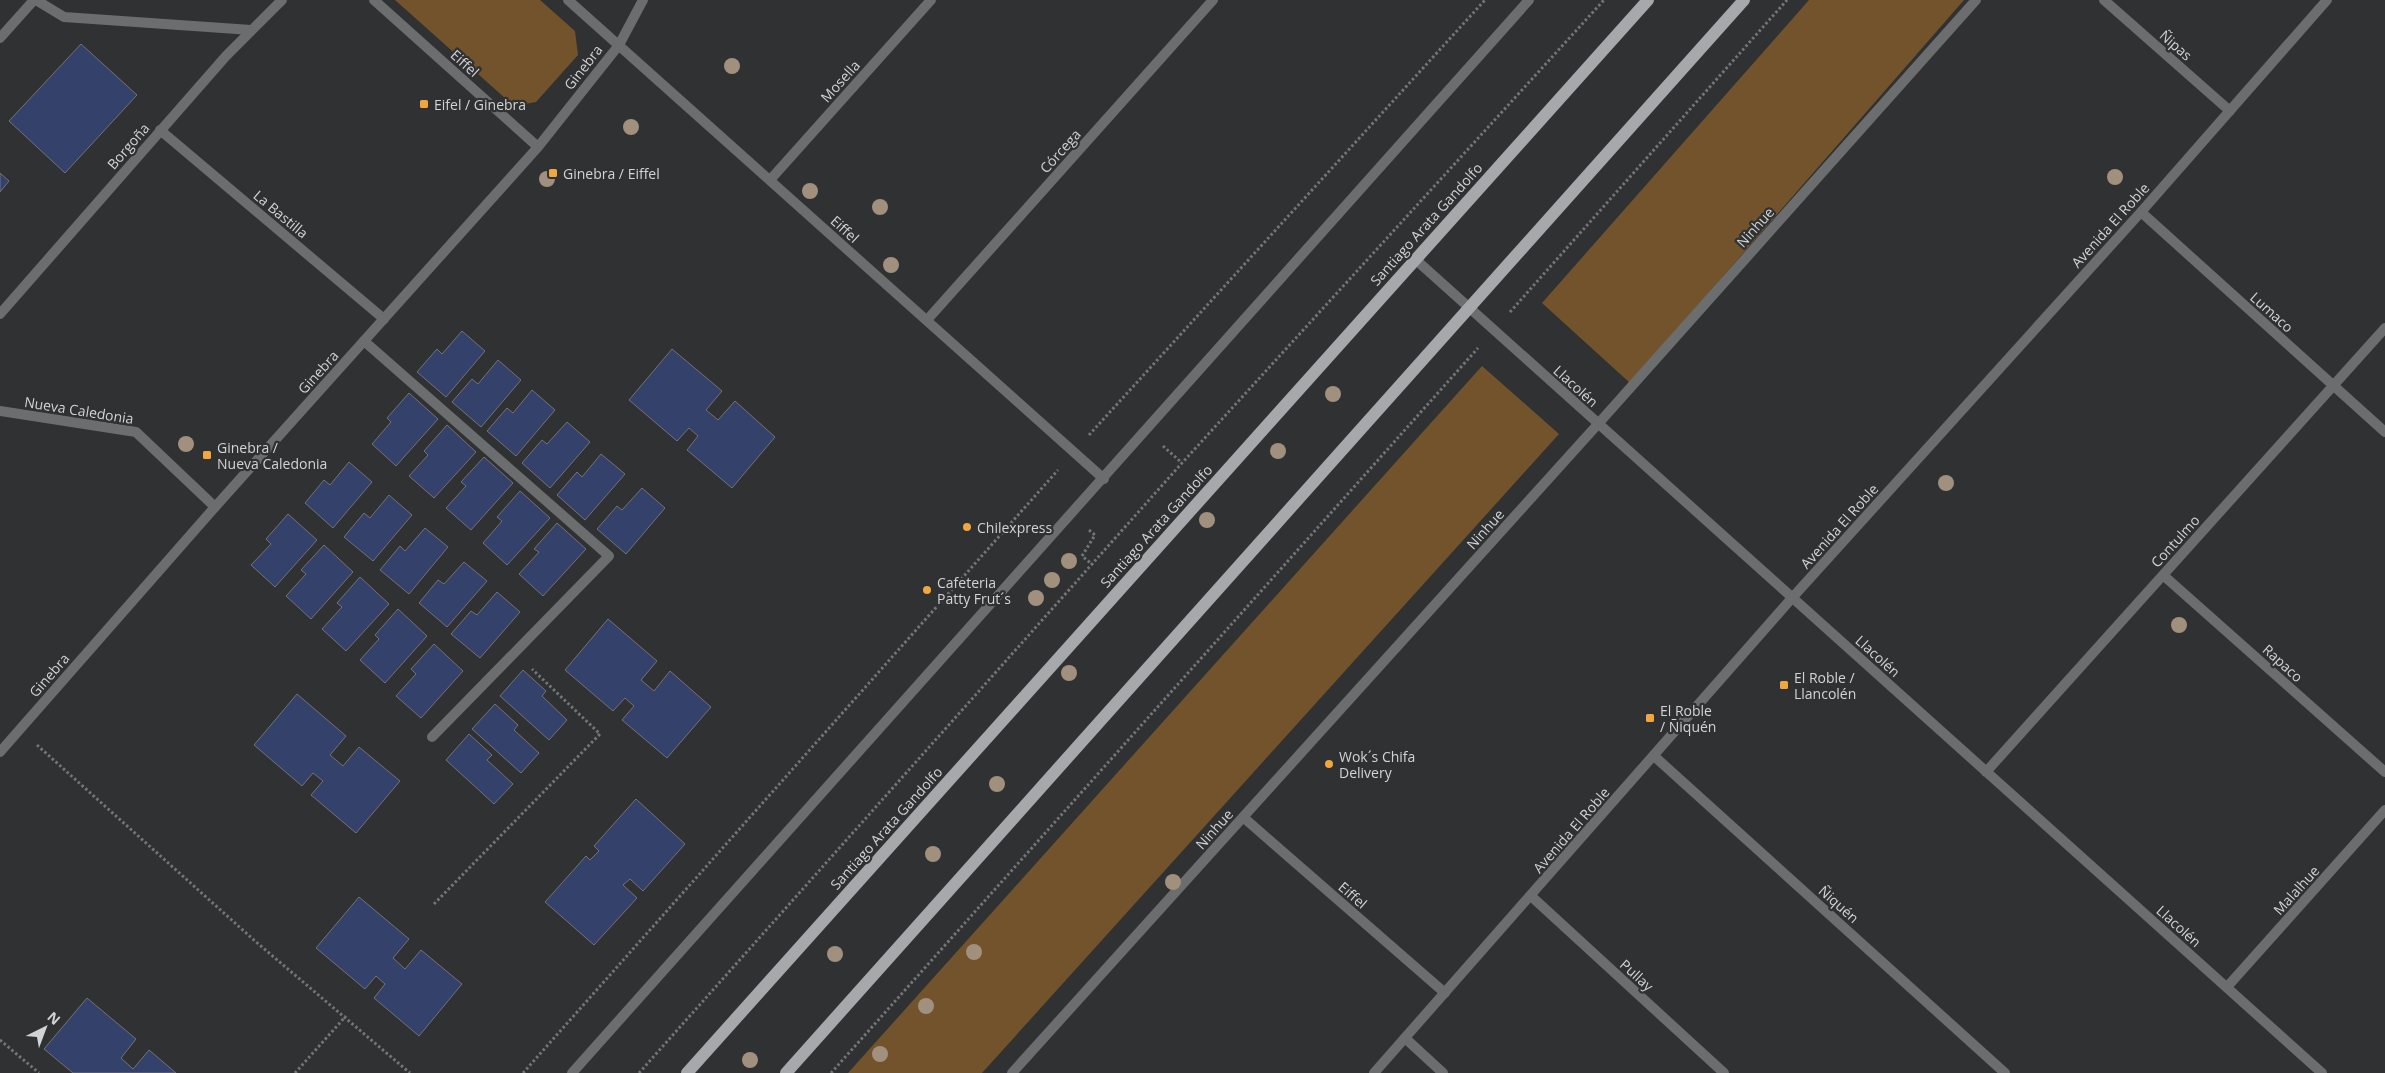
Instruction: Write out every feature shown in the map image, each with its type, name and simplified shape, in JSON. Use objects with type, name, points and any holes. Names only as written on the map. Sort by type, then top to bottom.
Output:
[{"type":"main road","name":"Santiago Arata Gandolfo","points":[[687,1073],[1648,0]]},
{"type":"main road","points":[[786,1073],[1744,0]]},
{"type":"street","points":[[0,38],[35,0],[64,18],[251,30]]},
{"type":"street","name":"Borgoña","points":[[0,314],[160,130],[251,30],[282,0]]},
{"type":"street","name":"Eiffel","points":[[374,0],[538,147]]},
{"type":"street","name":"Eiffel","points":[[568,0],[1104,479]]},
{"type":"street","name":"Ginebra","points":[[0,752],[215,507],[538,147],[619,45],[643,0]]},
{"type":"street","name":"Mosella","points":[[770,180],[931,0]]},
{"type":"street","name":"Córcega","points":[[927,320],[1213,0]]},
{"type":"street","points":[[572,1073],[1072,515],[1529,0]]},
{"type":"street","name":"Ninhue","points":[[1012,1073],[1598,424],[1976,0]]},
{"type":"street","name":"Ñipas","points":[[2104,0],[2230,111]]},
{"type":"street","name":"Avenida El Roble","points":[[1374,1073],[1792,598],[2141,212],[2327,0]]},
{"type":"street","name":"La Bastilla","points":[[160,130],[384,318]]},
{"type":"street","name":"Lumaco","points":[[2141,212],[2385,432]]},
{"type":"street","name":"Llacolén","points":[[1415,260],[2322,1073]]},
{"type":"street","name":"Contulmo","points":[[1986,772],[2385,328]]},
{"type":"street","points":[[364,341],[609,556],[432,737]]},
{"type":"street","name":"Nueva Caledonia","points":[[0,412],[136,432],[215,507]]},
{"type":"street","name":"Rapaco","points":[[2163,575],[2385,772]]},
{"type":"street","name":"Ñiquén","points":[[1654,756],[2005,1073]]},
{"type":"street","name":"Malalhue","points":[[2227,987],[2385,810]]},
{"type":"street","name":"Eiffel","points":[[1243,817],[1445,993]]},
{"type":"street","name":"Pullay","points":[[1531,896],[1724,1073]]},
{"type":"street","points":[[1405,1038],[1443,1073]]},
{"type":"path","points":[[523,1073],[1074,452],[1486,0]]},
{"type":"path","points":[[639,1073],[1182,463],[1604,0]]},
{"type":"path","points":[[831,1073],[1787,0]]},
{"type":"path","points":[[1072,515],[1095,535],[1082,556],[1093,565]]},
{"type":"path","points":[[434,904],[600,734],[515,653]]},
{"type":"path","points":[[20,730],[256,941],[346,1016],[410,1073]]},
{"type":"path","points":[[295,1073],[346,1016]]},
{"type":"path","points":[[0,1040],[39,1073]]},
{"type":"shaded area","points":[[395,0],[540,0],[575,31],[578,55],[536,102],[514,106]]},
{"type":"shaded area","points":[[1809,0],[1964,0],[1630,383],[1542,303]]},
{"type":"shaded area","points":[[1482,366],[1559,434],[982,1073],[848,1073]]},
{"type":"building","points":[[81,44],[137,95],[65,173],[9,121]]},
{"type":"building","points":[[0,173],[9,181],[0,192]]},
{"type":"building","points":[[462,331],[485,351],[446,397],[417,372],[437,349],[442,354]]},
{"type":"building","points":[[672,349],[722,391],[706,410],[718,420],[735,401],[775,437],[732,488],[687,450],[698,436],[689,428],[677,441],[629,400]]},
{"type":"building","points":[[498,360],[521,380],[481,427],[452,402],[472,379],[478,384]]},
{"type":"building","points":[[532,390],[555,410],[516,456],[487,431],[507,408],[513,413]]},
{"type":"building","points":[[409,393],[438,419],[396,466],[372,444],[391,422],[387,418]]},
{"type":"building","points":[[567,422],[590,442],[550,488],[522,463],[542,440],[547,444]]},
{"type":"building","points":[[447,425],[476,452],[434,498],[409,476],[428,455],[424,451]]},
{"type":"building","points":[[601,454],[625,474],[585,520],[557,495],[577,472],[582,477]]},
{"type":"building","points":[[484,457],[513,483],[471,530],[446,508],[466,486],[461,482]]},
{"type":"building","points":[[349,462],[372,482],[333,528],[305,503],[324,480],[330,485]]},
{"type":"building","points":[[642,488],[665,508],[626,554],[597,529],[617,506],[622,510]]},
{"type":"building","points":[[520,491],[550,518],[507,565],[483,543],[502,521],[497,517]]},
{"type":"building","points":[[389,495],[412,515],[373,561],[344,537],[364,513],[370,518]]},
{"type":"building","points":[[288,514],[317,540],[275,587],[251,565],[271,544],[266,539]]},
{"type":"building","points":[[557,523],[586,549],[543,596],[519,574],[539,552],[534,549]]},
{"type":"building","points":[[425,528],[448,547],[409,594],[380,570],[400,546],[405,551]]},
{"type":"building","points":[[324,545],[353,572],[311,619],[286,596],[306,574],[301,570]]},
{"type":"building","points":[[464,562],[487,581],[447,627],[419,603],[438,580],[444,584]]},
{"type":"building","points":[[360,577],[389,604],[346,651],[322,629],[342,607],[337,603]]},
{"type":"building","points":[[497,592],[520,612],[480,658],[451,634],[471,611],[477,615]]},
{"type":"building","points":[[398,609],[427,636],[385,683],[360,660],[379,639],[375,635]]},
{"type":"building","points":[[608,619],[657,661],[641,680],[654,691],[670,671],[711,707],[667,758],[622,720],[634,706],[625,698],[613,711],[565,670]]},
{"type":"building","points":[[434,644],[463,671],[421,718],[396,696],[416,674],[411,669]]},
{"type":"building","points":[[523,670],[546,691],[542,696],[567,720],[549,740],[500,696]]},
{"type":"building","points":[[297,694],[346,736],[330,755],[343,766],[359,747],[400,781],[356,833],[311,795],[323,781],[313,773],[302,786],[254,745]]},
{"type":"building","points":[[495,704],[518,725],[514,730],[539,753],[521,773],[472,729]]},
{"type":"building","points":[[469,734],[492,755],[487,760],[513,784],[494,804],[446,760]]},
{"type":"building","points":[[636,799],[685,844],[643,891],[630,879],[623,885],[637,898],[594,945],[545,902],[586,856],[590,860],[599,851],[594,846]]},
{"type":"building","points":[[359,897],[409,939],[393,958],[405,969],[421,950],[462,984],[419,1036],[374,998],[385,984],[376,976],[365,989],[316,948]]},
{"type":"building","points":[[87,998],[136,1039],[121,1058],[133,1069],[149,1050],[176,1073],[73,1073],[44,1049]]},
{"type":"place","name":"Eifel / Ginebra","points":[[424,104]]},
{"type":"place","name":"Ginebra / Eiffel","points":[[553,173]]},
{"type":"place","name":"Ginebra / Nueva Caledonia","points":[[207,455]]},
{"type":"place","name":"Chilexpress","points":[[967,527]]},
{"type":"place","name":"Cafeteria Patty Frut´s","points":[[927,590]]},
{"type":"place","name":"El Roble / Llancolén","points":[[1784,685]]},
{"type":"place","name":"El Roble / Ñiquén","points":[[1650,718]]},
{"type":"place","name":"Wok´s Chifa Delivery","points":[[1329,764]]}]
